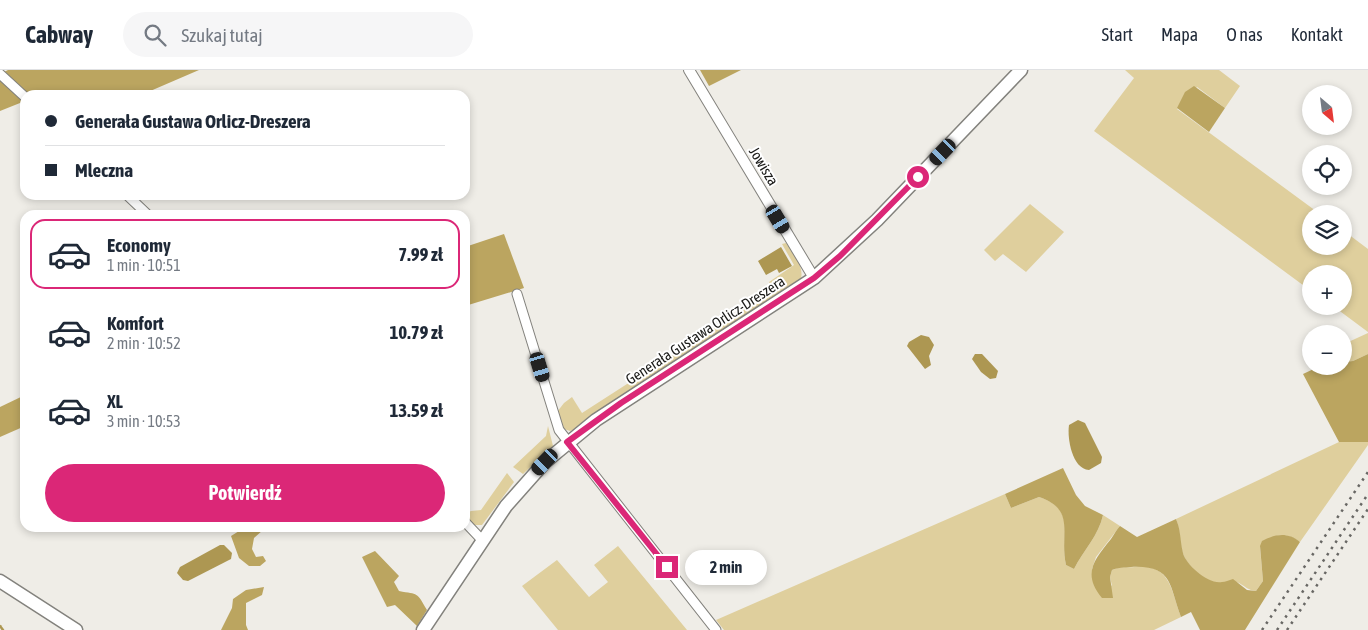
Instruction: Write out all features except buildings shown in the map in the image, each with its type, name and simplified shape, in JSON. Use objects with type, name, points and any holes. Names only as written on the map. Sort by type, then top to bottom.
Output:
[{"type":"main road","name":"Generała Gustawa Orlicz-Dreszera","points":[[423,630],[482,540],[524,484],[567,442],[621,403],[814,278],[872,225],[1021,70]]},
{"type":"main road","points":[[0,582],[76,630]]},
{"type":"street","name":"Jowisza","points":[[688,70],[814,278]]},
{"type":"street","points":[[0,74],[20,92]]},
{"type":"street","points":[[132,200],[143,210]]},
{"type":"street","points":[[517,294],[560,430],[567,442],[716,630]]},
{"type":"street","points":[[470,527],[482,540]]},
{"type":"shaded area","points":[[8,70],[199,70],[153,90],[20,90],[20,103],[0,111],[0,74]]},
{"type":"shaded area","points":[[700,70],[741,70],[709,86]]},
{"type":"shaded area","points":[[1125,70],[1219,70],[1240,86],[1225,108],[1197,87],[1177,109],[1308,205],[1302,205],[1302,255],[1352,255],[1352,237],[1368,249],[1368,332],[1345,315],[1352,315],[1352,265],[1302,265],[1302,284],[1094,131],[1134,78]]},
{"type":"shaded area","points":[[1194,86],[1225,108],[1209,132],[1177,108],[1185,92]]},
{"type":"shaded area","points":[[1030,204],[1064,232],[1026,272],[1003,254],[995,261],[984,250]]},
{"type":"shaded area","points":[[504,234],[524,288],[470,304],[470,245]]},
{"type":"shaded area","points":[[786,243],[800,266],[800,281],[575,429],[570,431],[564,429],[557,412],[572,397],[582,413],[773,290],[769,282],[794,265],[782,244]]},
{"type":"shaded area","points":[[781,247],[792,266],[779,273],[777,269],[766,275],[758,261]]},
{"type":"shaded area","points":[[1368,333],[1368,354],[1352,361],[1352,340]]},
{"type":"shaded area","points":[[921,335],[929,337],[934,345],[929,356],[931,365],[925,369],[907,346],[909,342]]},
{"type":"shaded area","points":[[975,354],[982,354],[998,371],[996,378],[990,379],[981,372],[972,359]]},
{"type":"shaded area","points":[[1368,354],[1368,442],[1339,442],[1304,375],[1352,375],[1353,361]]},
{"type":"shaded area","points":[[20,397],[20,428],[0,437],[0,407]]},
{"type":"shaded area","points":[[1078,420],[1085,423],[1102,457],[1101,463],[1089,470],[1078,464],[1070,445],[1069,425]]},
{"type":"shaded area","points":[[548,426],[553,446],[523,474],[513,467],[546,436]]},
{"type":"shaded area","points":[[1339,442],[1368,442],[1368,445],[1300,542],[1284,535],[1269,539],[1260,547],[1263,581],[1256,591],[1237,582],[1215,583],[1210,581],[1199,574],[1186,560],[1182,552],[1176,519]]},
{"type":"shaded area","points":[[1063,468],[1076,495],[1085,506],[1103,515],[1094,536],[1074,569],[1066,565],[1064,524],[1058,509],[1051,502],[1039,497],[1011,508],[1005,494]]},
{"type":"shaded area","points":[[507,473],[514,482],[482,525],[473,525],[470,521],[470,512],[481,510]]},
{"type":"shaded area","points":[[1005,494],[1011,508],[1039,497],[1051,502],[1059,509],[1063,516],[1064,524],[1066,565],[1074,569],[1094,536],[1103,515],[1120,526],[1096,557],[1092,569],[1112,586],[1110,577],[1112,570],[1124,567],[1156,569],[1168,581],[1181,617],[1154,630],[724,630],[716,620]]},
{"type":"shaded area","points":[[1176,519],[1183,553],[1193,568],[1205,577],[1217,582],[1233,579],[1247,590],[1256,591],[1263,581],[1260,546],[1262,541],[1286,535],[1300,542],[1245,630],[1200,630],[1191,612],[1181,617],[1167,579],[1155,569],[1131,567],[1112,570],[1110,577],[1113,598],[1102,598],[1096,589],[1092,574],[1095,561],[1120,526],[1137,537]]},
{"type":"shaded area","points":[[238,532],[261,532],[254,538],[252,549],[256,557],[263,556],[266,561],[260,566],[249,566],[239,558],[231,536]]},
{"type":"shaded area","points":[[220,545],[224,545],[232,553],[231,559],[188,581],[183,580],[177,573],[180,567]]},
{"type":"shaded area","points":[[618,546],[687,630],[558,630],[522,586],[557,560],[589,597],[608,582],[594,565]]},
{"type":"shaded area","points":[[375,551],[399,576],[394,582],[399,591],[416,595],[427,610],[417,626],[395,605],[387,607],[362,557]]},
{"type":"shaded area","points":[[264,587],[262,595],[246,603],[246,625],[248,630],[221,630],[232,608],[233,599],[246,590]]},
{"type":"waterway","points":[[0,626],[3,630]]},
{"type":"railway","points":[[1262,630],[1368,472]]},
{"type":"railway","points":[[1277,630],[1368,494]]},
{"type":"railway","points":[[1287,630],[1368,509]]},
{"type":"route","points":[[667,567],[578,453],[567,442],[621,403],[814,278],[872,225],[918,177]]}]
